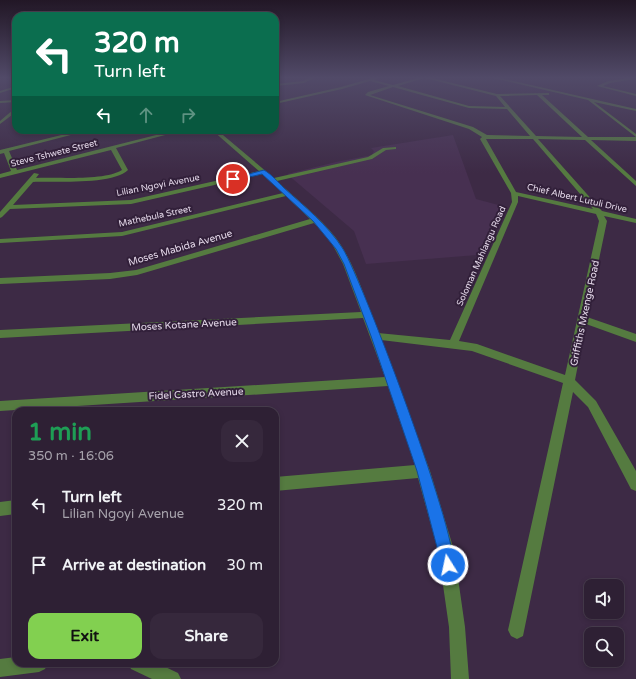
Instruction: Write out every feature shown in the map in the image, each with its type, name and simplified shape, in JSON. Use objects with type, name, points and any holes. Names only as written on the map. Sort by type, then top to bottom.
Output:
[{"type":"street","points":[[413,110],[471,128],[486,137],[636,139]]},
{"type":"street","points":[[511,110],[599,212]]},
{"type":"street","points":[[556,110],[636,184]]},
{"type":"street","points":[[601,110],[636,136]]},
{"type":"street","points":[[0,123],[12,113]]},
{"type":"street","points":[[15,173],[3,151],[72,134]]},
{"type":"street","name":"Steve Tshwete Street","points":[[0,176],[167,134]]},
{"type":"street","points":[[219,134],[268,176],[315,220],[339,248],[348,264],[392,380],[423,471],[446,550],[457,627],[460,679]]},
{"type":"street","points":[[486,137],[483,139],[514,193]]},
{"type":"street","points":[[32,180],[107,178],[119,175],[125,170],[113,148]]},
{"type":"street","name":"Lilian Ngoyi Avenue","points":[[8,208],[131,202],[370,158],[385,149],[394,148]]},
{"type":"street","points":[[0,216],[32,180],[42,166]]},
{"type":"street","name":"Chief Albert Lutuli Drive","points":[[514,193],[636,221]]},
{"type":"street","name":"Soloman Mahlangu Road","points":[[453,344],[515,202],[514,193]]},
{"type":"street","name":"Mathebula Street","points":[[0,240],[122,234],[287,194]]},
{"type":"street","name":"Griffiths Mxenge Road","points":[[517,630],[603,221],[599,212]]},
{"type":"street","name":"Moses Mabida Avenue","points":[[0,281],[110,276],[137,272],[315,220]]},
{"type":"street","name":"Moses Kotane Avenue","points":[[0,334],[367,315]]},
{"type":"street","points":[[582,319],[636,338]]},
{"type":"street","points":[[376,336],[473,347],[569,381],[592,404],[636,484]]},
{"type":"street","name":"Fidel Castro Avenue","points":[[0,406],[173,394],[311,387],[392,380]]},
{"type":"street","points":[[279,484],[423,471]]},
{"type":"street","points":[[0,509],[12,508]]},
{"type":"street","points":[[0,668],[12,666]]},
{"type":"street","points":[[146,667],[172,679]]},
{"type":"shaded area","points":[[453,135],[476,199],[502,206],[477,255],[366,264],[354,231],[287,174],[372,155],[374,151],[371,148]]},
{"type":"route","points":[[233,179],[264,172],[333,239],[348,264],[376,336],[423,471],[446,550],[448,565]]}]
